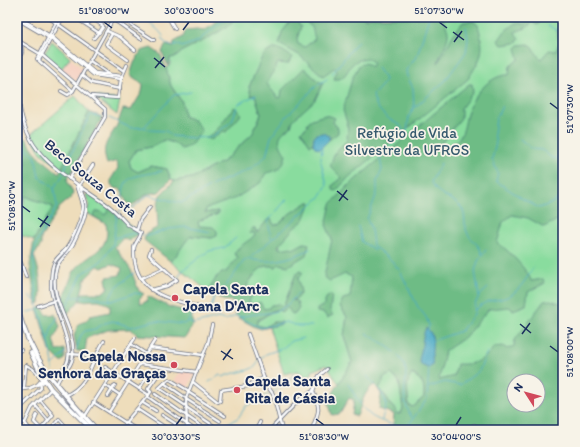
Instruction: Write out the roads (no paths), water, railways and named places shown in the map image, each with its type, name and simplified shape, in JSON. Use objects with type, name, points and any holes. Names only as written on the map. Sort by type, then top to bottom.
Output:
[{"type":"main road","points":[[17,307],[32,350],[44,371],[92,430]]},
{"type":"main road","points":[[17,316],[42,382],[83,418]]},
{"type":"main road","points":[[44,371],[57,373]]},
{"type":"main road","points":[[42,382],[49,376]]},
{"type":"main road","points":[[56,394],[60,390]]},
{"type":"main road","points":[[88,424],[97,430]]},
{"type":"street","points":[[48,17],[124,71]]},
{"type":"street","points":[[57,24],[59,17]]},
{"type":"street","points":[[63,17],[57,24],[50,37],[41,54],[40,60],[73,91]]},
{"type":"street","points":[[87,25],[91,17],[103,27],[100,33],[98,33],[94,38]]},
{"type":"street","points":[[108,17],[113,18],[141,39]]},
{"type":"street","points":[[123,17],[128,23],[154,40]]},
{"type":"street","points":[[128,23],[132,17]]},
{"type":"street","points":[[168,17],[175,29]]},
{"type":"street","points":[[18,18],[50,37],[94,75],[122,78]]},
{"type":"street","points":[[61,91],[68,95],[73,91],[113,18]]},
{"type":"street","points":[[82,22],[98,33]]},
{"type":"street","points":[[106,31],[120,37],[135,50]]},
{"type":"street","points":[[112,34],[106,44],[128,60]]},
{"type":"street","points":[[17,40],[41,54],[104,108],[105,117],[69,179]]},
{"type":"street","points":[[17,69],[22,52],[21,42]]},
{"type":"street","points":[[90,61],[109,74]]},
{"type":"street","points":[[90,96],[118,98],[122,78],[127,65]]},
{"type":"street","points":[[86,67],[95,73],[109,74],[122,78]]},
{"type":"street","points":[[82,75],[92,83],[120,89]]},
{"type":"street","name":"Beco Souza Costa","points":[[17,85],[18,107],[27,135],[37,151],[69,179],[117,212],[129,225],[142,234],[134,247],[134,255],[136,266],[145,286],[151,291],[170,300],[210,310]]},
{"type":"street","points":[[56,385],[57,381],[72,364],[73,354],[69,331],[57,300],[56,278],[58,266],[76,239],[86,209],[86,203],[78,185],[93,165]]},
{"type":"street","points":[[137,230],[140,220],[150,207]]},
{"type":"street","points":[[151,248],[148,255],[177,280],[167,286],[151,291]]},
{"type":"street","points":[[49,376],[57,373],[68,362],[69,354],[66,333],[53,302],[52,278],[54,264],[59,256],[68,250]]},
{"type":"street","points":[[17,258],[21,263],[26,277]]},
{"type":"street","points":[[142,278],[164,268]]},
{"type":"street","points":[[38,306],[57,300]]},
{"type":"street","points":[[187,430],[186,398],[203,355],[212,325]]},
{"type":"street","points":[[248,334],[266,384],[273,394],[282,430]]},
{"type":"street","points":[[83,418],[135,338]]},
{"type":"street","points":[[109,412],[155,340]]},
{"type":"street","points":[[65,396],[82,384],[88,376],[96,352],[104,341]]},
{"type":"street","points":[[131,344],[146,354]]},
{"type":"street","points":[[150,348],[203,355]]},
{"type":"street","points":[[17,352],[21,350]]},
{"type":"street","points":[[69,354],[84,355],[94,360]]},
{"type":"street","points":[[140,364],[196,372]]},
{"type":"street","points":[[17,411],[41,388],[42,382],[32,369],[26,366],[24,387]]},
{"type":"street","points":[[105,367],[139,389],[195,430]]},
{"type":"street","points":[[270,430],[299,400],[313,391],[319,376],[327,369]]},
{"type":"street","points":[[57,373],[62,376]]},
{"type":"street","points":[[125,423],[152,392],[148,389],[157,376],[148,375],[139,389]]},
{"type":"street","points":[[192,382],[217,402],[220,402],[221,390],[248,386],[264,378]]},
{"type":"street","points":[[217,428],[159,388],[169,379],[224,416]]},
{"type":"street","points":[[17,390],[30,388],[42,382]]},
{"type":"street","points":[[164,383],[220,421]]},
{"type":"street","points":[[105,385],[120,395]]},
{"type":"street","points":[[108,396],[115,385]]},
{"type":"street","points":[[25,423],[35,406],[51,389]]},
{"type":"street","points":[[312,430],[319,414],[313,391]]},
{"type":"street","points":[[155,394],[207,430]]},
{"type":"street","points":[[37,415],[34,421],[41,429],[53,415],[40,400]]},
{"type":"street","points":[[93,402],[137,430]]},
{"type":"street","points":[[143,402],[156,411]]},
{"type":"street","points":[[35,406],[48,420]]},
{"type":"street","points":[[138,409],[170,430],[176,424],[162,415]]},
{"type":"street","points":[[17,417],[17,421],[25,423],[30,430]]},
{"type":"street","points":[[50,430],[59,419],[69,430]]},
{"type":"street","points":[[256,430],[260,422]]},
{"type":"street","points":[[82,430],[88,424]]},
{"type":"street","points":[[53,426],[56,430]]},
{"type":"street","points":[[474,426],[482,430]]},
{"type":"water","points":[[323,133],[329,136],[329,140],[320,149],[316,148],[313,144],[314,137],[316,134]]},
{"type":"water","points":[[426,328],[432,336],[432,366],[428,368],[421,365],[419,359]]},
{"type":"waterway","points":[[146,17],[163,36]]},
{"type":"waterway","points":[[162,38],[163,41],[171,46],[177,44],[182,47],[198,41],[227,17]]},
{"type":"waterway","points":[[414,108],[413,88],[407,76],[406,70],[417,56],[429,17]]},
{"type":"waterway","points":[[548,26],[563,33]]},
{"type":"waterway","points":[[428,331],[429,325],[426,317],[418,307],[400,271],[391,260],[373,246],[371,228],[367,219],[377,193],[377,181],[382,170],[380,158],[382,153],[407,131],[409,116],[414,108],[445,81],[466,52],[468,39],[466,27]]},
{"type":"waterway","points":[[332,74],[358,41]]},
{"type":"waterway","points":[[377,68],[385,79],[383,84],[373,95],[375,103],[385,116],[401,127],[403,130],[403,135]]},
{"type":"waterway","points":[[60,314],[69,302],[82,274],[101,261],[113,245],[117,214],[122,209],[134,207],[148,195],[181,203],[213,185],[250,169],[266,156],[271,137],[286,117],[317,85],[327,79]]},
{"type":"waterway","points":[[145,126],[174,95],[191,92]]},
{"type":"waterway","points":[[107,117],[131,128],[144,127],[149,130],[166,131],[172,136],[194,138],[212,137],[232,121],[238,104],[256,95]]},
{"type":"waterway","points":[[558,104],[563,110]]},
{"type":"waterway","points":[[502,106],[496,119],[494,134],[496,143],[492,159],[498,173],[496,181],[539,208],[550,204],[563,196]]},
{"type":"waterway","points":[[64,173],[67,163],[89,117],[91,115],[103,117]]},
{"type":"waterway","points":[[520,139],[532,149],[542,150],[552,158],[563,158]]},
{"type":"waterway","points":[[18,141],[35,156],[39,177],[54,188]]},
{"type":"waterway","points":[[321,160],[322,148]]},
{"type":"waterway","points":[[211,308],[214,297],[222,291],[244,261],[250,258],[320,197],[327,185],[321,162]]},
{"type":"waterway","points":[[441,163],[431,182],[436,190],[459,205],[464,214],[467,232],[470,238],[479,246],[482,254]]},
{"type":"waterway","points":[[122,209],[123,188],[130,179],[135,176],[162,171]]},
{"type":"waterway","points":[[48,340],[37,303],[33,256],[37,242],[57,206],[54,188],[63,175]]},
{"type":"waterway","points":[[271,237],[268,221],[287,199]]},
{"type":"waterway","points":[[358,226],[362,242],[375,250]]},
{"type":"waterway","points":[[115,238],[134,233],[148,236],[169,229],[185,227],[211,232]]},
{"type":"waterway","points":[[178,278],[181,272],[200,257],[209,251],[224,248],[236,238]]},
{"type":"waterway","points":[[251,259],[258,261],[281,260],[310,249]]},
{"type":"waterway","points":[[432,341],[461,331],[474,314],[475,304],[479,296],[475,271],[478,261],[486,250]]},
{"type":"waterway","points":[[475,310],[489,301],[504,298],[513,294],[533,268]]},
{"type":"waterway","points":[[109,300],[115,288],[134,273]]},
{"type":"waterway","points":[[479,296],[488,288]]},
{"type":"waterway","points":[[71,297],[96,297],[112,301],[134,293],[141,294]]},
{"type":"waterway","points":[[76,350],[81,335],[85,331],[95,329],[105,323],[113,321],[131,327],[154,321],[184,324],[188,321],[194,324],[218,318],[225,320],[236,316],[240,317],[279,310],[285,307],[298,293]]},
{"type":"waterway","points":[[29,295],[37,303]]},
{"type":"waterway","points":[[24,313],[37,310]]},
{"type":"waterway","points":[[188,321],[192,315],[202,311]]},
{"type":"waterway","points":[[53,370],[49,338],[50,332],[58,317]]},
{"type":"waterway","points":[[241,318],[261,328],[286,322],[298,326],[312,326]]},
{"type":"waterway","points":[[366,333],[391,349],[402,360],[406,373],[405,401],[412,418]]},
{"type":"waterway","points":[[258,361],[266,354],[283,348],[291,341],[303,338]]},
{"type":"waterway","points":[[54,364],[66,352]]},
{"type":"waterway","points":[[429,387],[445,382],[460,385],[479,371],[487,352]]},
{"type":"waterway","points":[[209,382],[220,375],[223,377],[252,369],[258,363]]},
{"type":"waterway","points":[[405,430],[427,399],[429,366]]},
{"type":"waterway","points":[[274,392],[289,381],[293,374]]},
{"type":"waterway","points":[[367,376],[384,397],[386,407],[382,420]]},
{"type":"waterway","points":[[348,384],[360,404],[368,413],[377,419],[404,430]]},
{"type":"waterway","points":[[224,430],[228,423],[238,418],[246,406],[271,393]]},
{"type":"waterway","points":[[562,409],[560,415],[563,420]]},
{"type":"place","name":"Capela Santa Joana D'Arc","points":[[175,298]]},
{"type":"place","name":"Capela Nossa Senhora das Graças","points":[[174,365]]},
{"type":"place","name":"Capela Santa Rita de Cássia","points":[[237,390]]},
{"type":"park label","name":"Refúgio de Vida Silvestre da UFRGS","points":[[407,142]]}]
